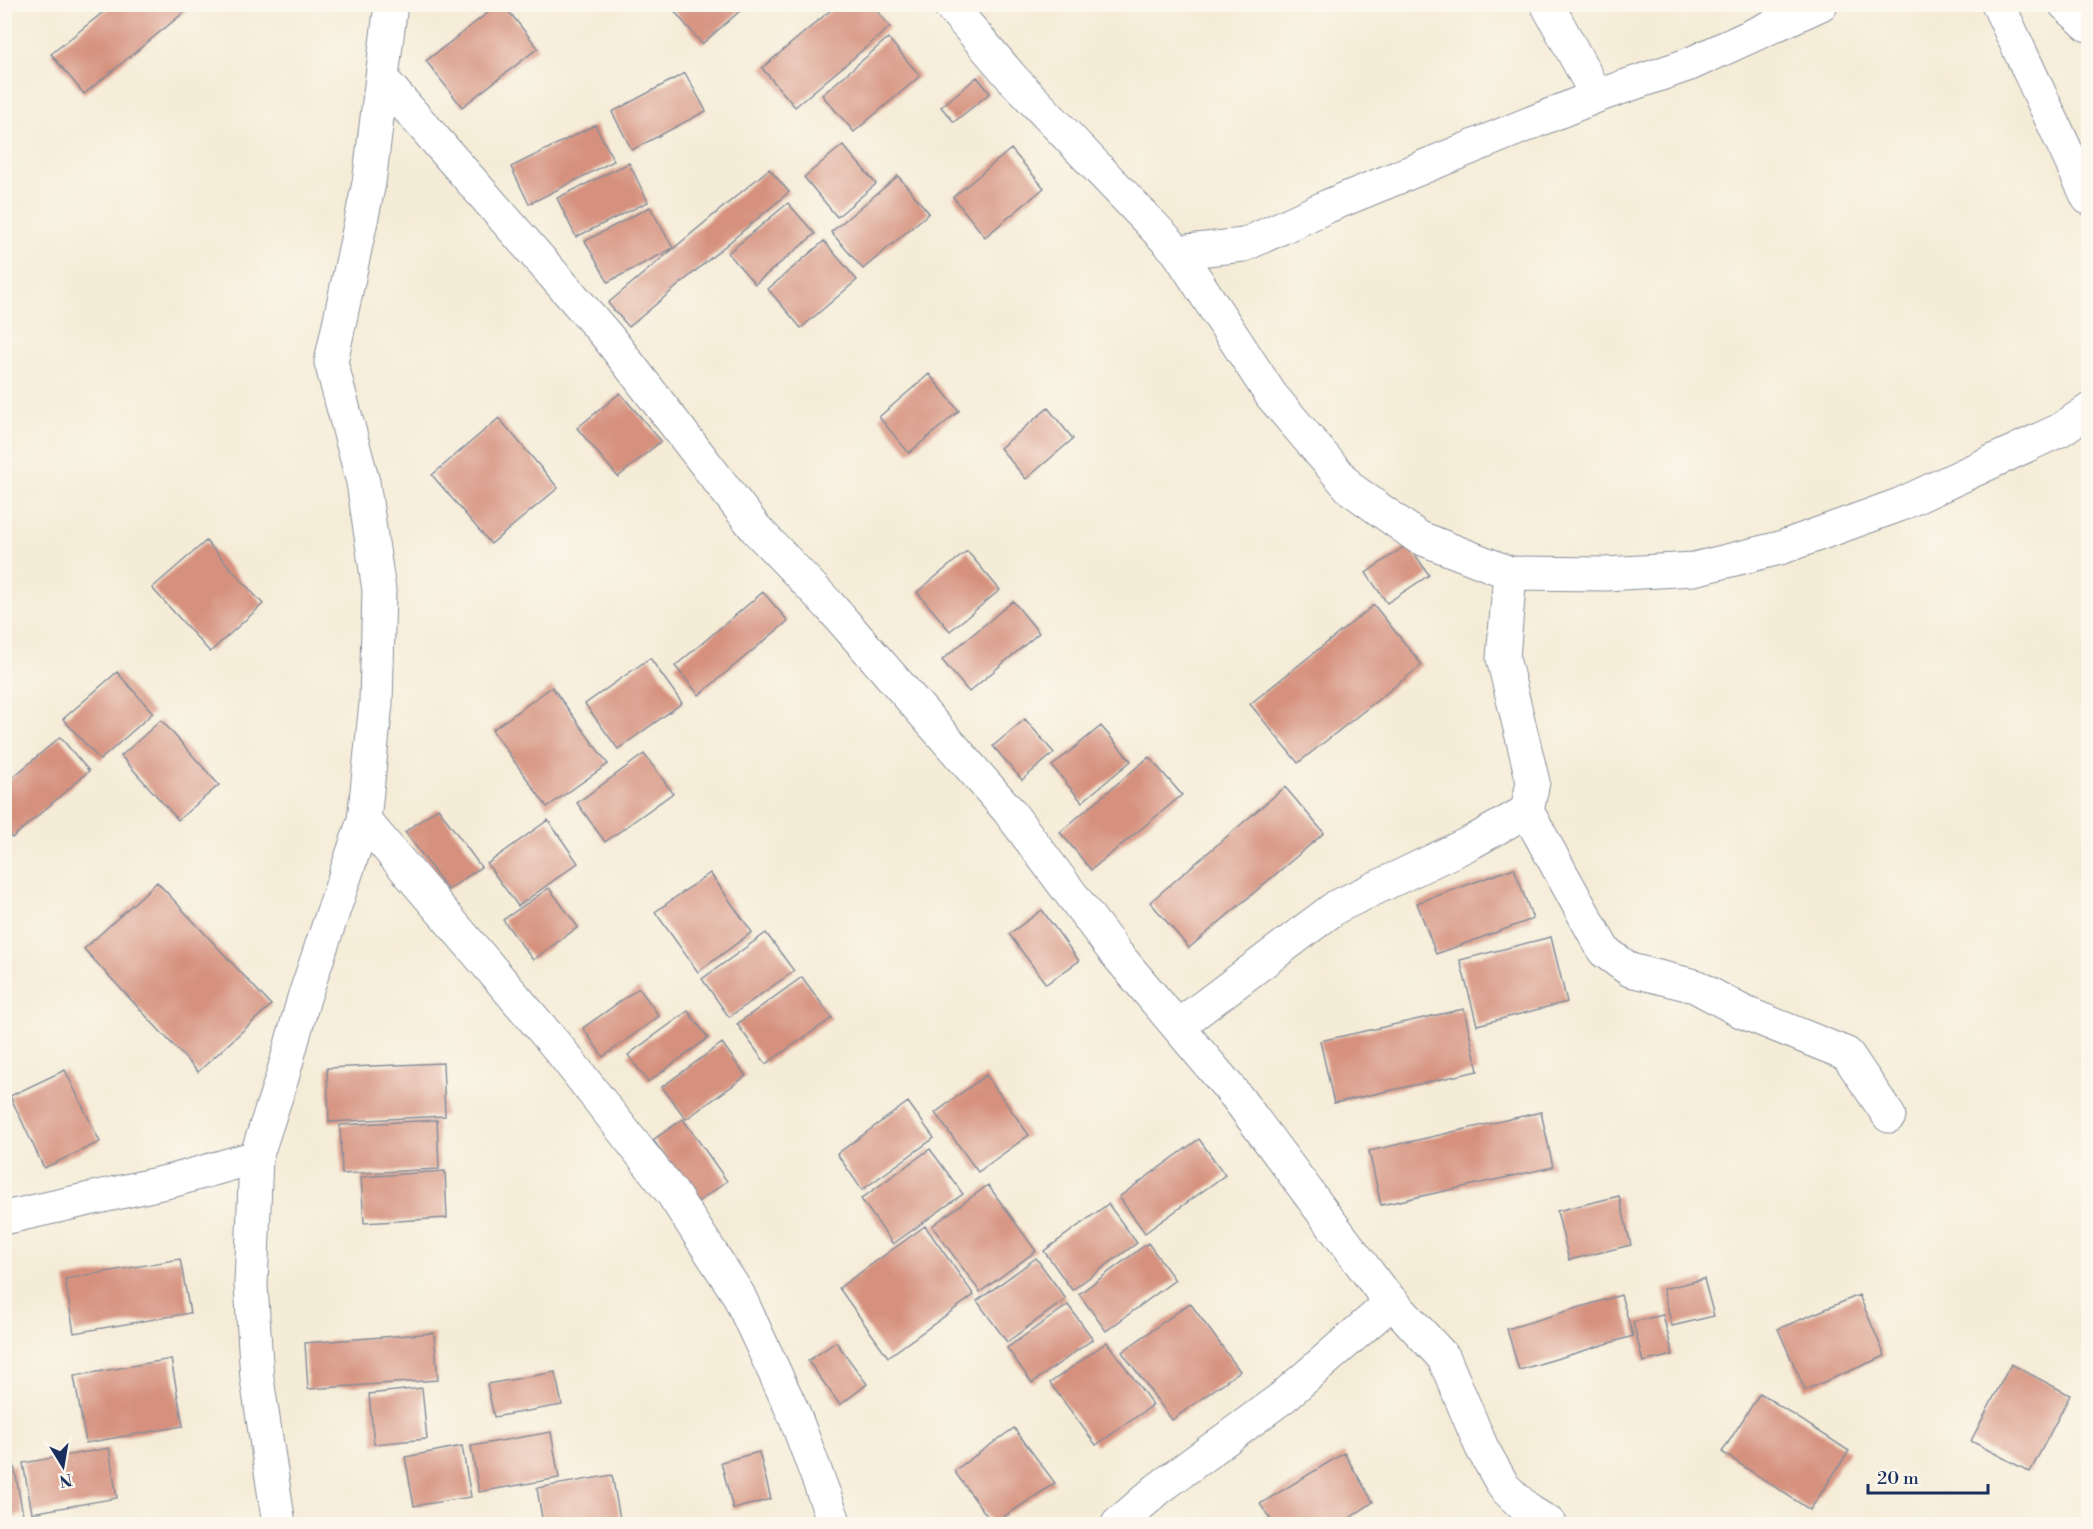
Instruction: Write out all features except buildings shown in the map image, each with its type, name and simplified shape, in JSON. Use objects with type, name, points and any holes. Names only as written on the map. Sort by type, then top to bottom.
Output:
[{"type":"street","points":[[279,1524],[257,1379],[251,1285],[256,1157],[282,1078],[304,998],[364,820],[376,703],[379,590],[363,482],[331,362],[369,183],[391,4]]},
{"type":"street","points":[[949,4],[1013,79],[1178,252],[1271,395],[1351,489],[1418,537],[1510,573],[1605,574],[1694,569],[1780,548],[1899,505],[2060,430],[2088,411]]},
{"type":"street","points":[[1547,4],[1597,96]]},
{"type":"street","points":[[1178,252],[1244,246],[1328,206],[1597,96],[1690,64],[1821,4]]},
{"type":"street","points":[[1998,4],[2088,198]]},
{"type":"street","points":[[2065,4],[2088,26]]},
{"type":"street","points":[[383,80],[607,336],[756,529],[829,605],[1008,810],[1114,951],[1236,1096],[1392,1302],[1444,1358],[1482,1448],[1504,1487],[1529,1511],[1550,1524]]},
{"type":"street","points":[[1510,573],[1503,658],[1533,782],[1527,811],[1604,951],[1630,970],[1695,986],[1743,1012],[1847,1054],[1889,1116]]},
{"type":"street","points":[[1178,1026],[1336,907],[1472,842],[1527,811]]},
{"type":"street","points":[[364,820],[560,1050],[672,1193],[738,1294],[794,1414],[835,1524]]},
{"type":"street","points":[[4,1218],[175,1180],[256,1157]]},
{"type":"street","points":[[1118,1524],[1158,1489],[1283,1397],[1392,1302]]}]
